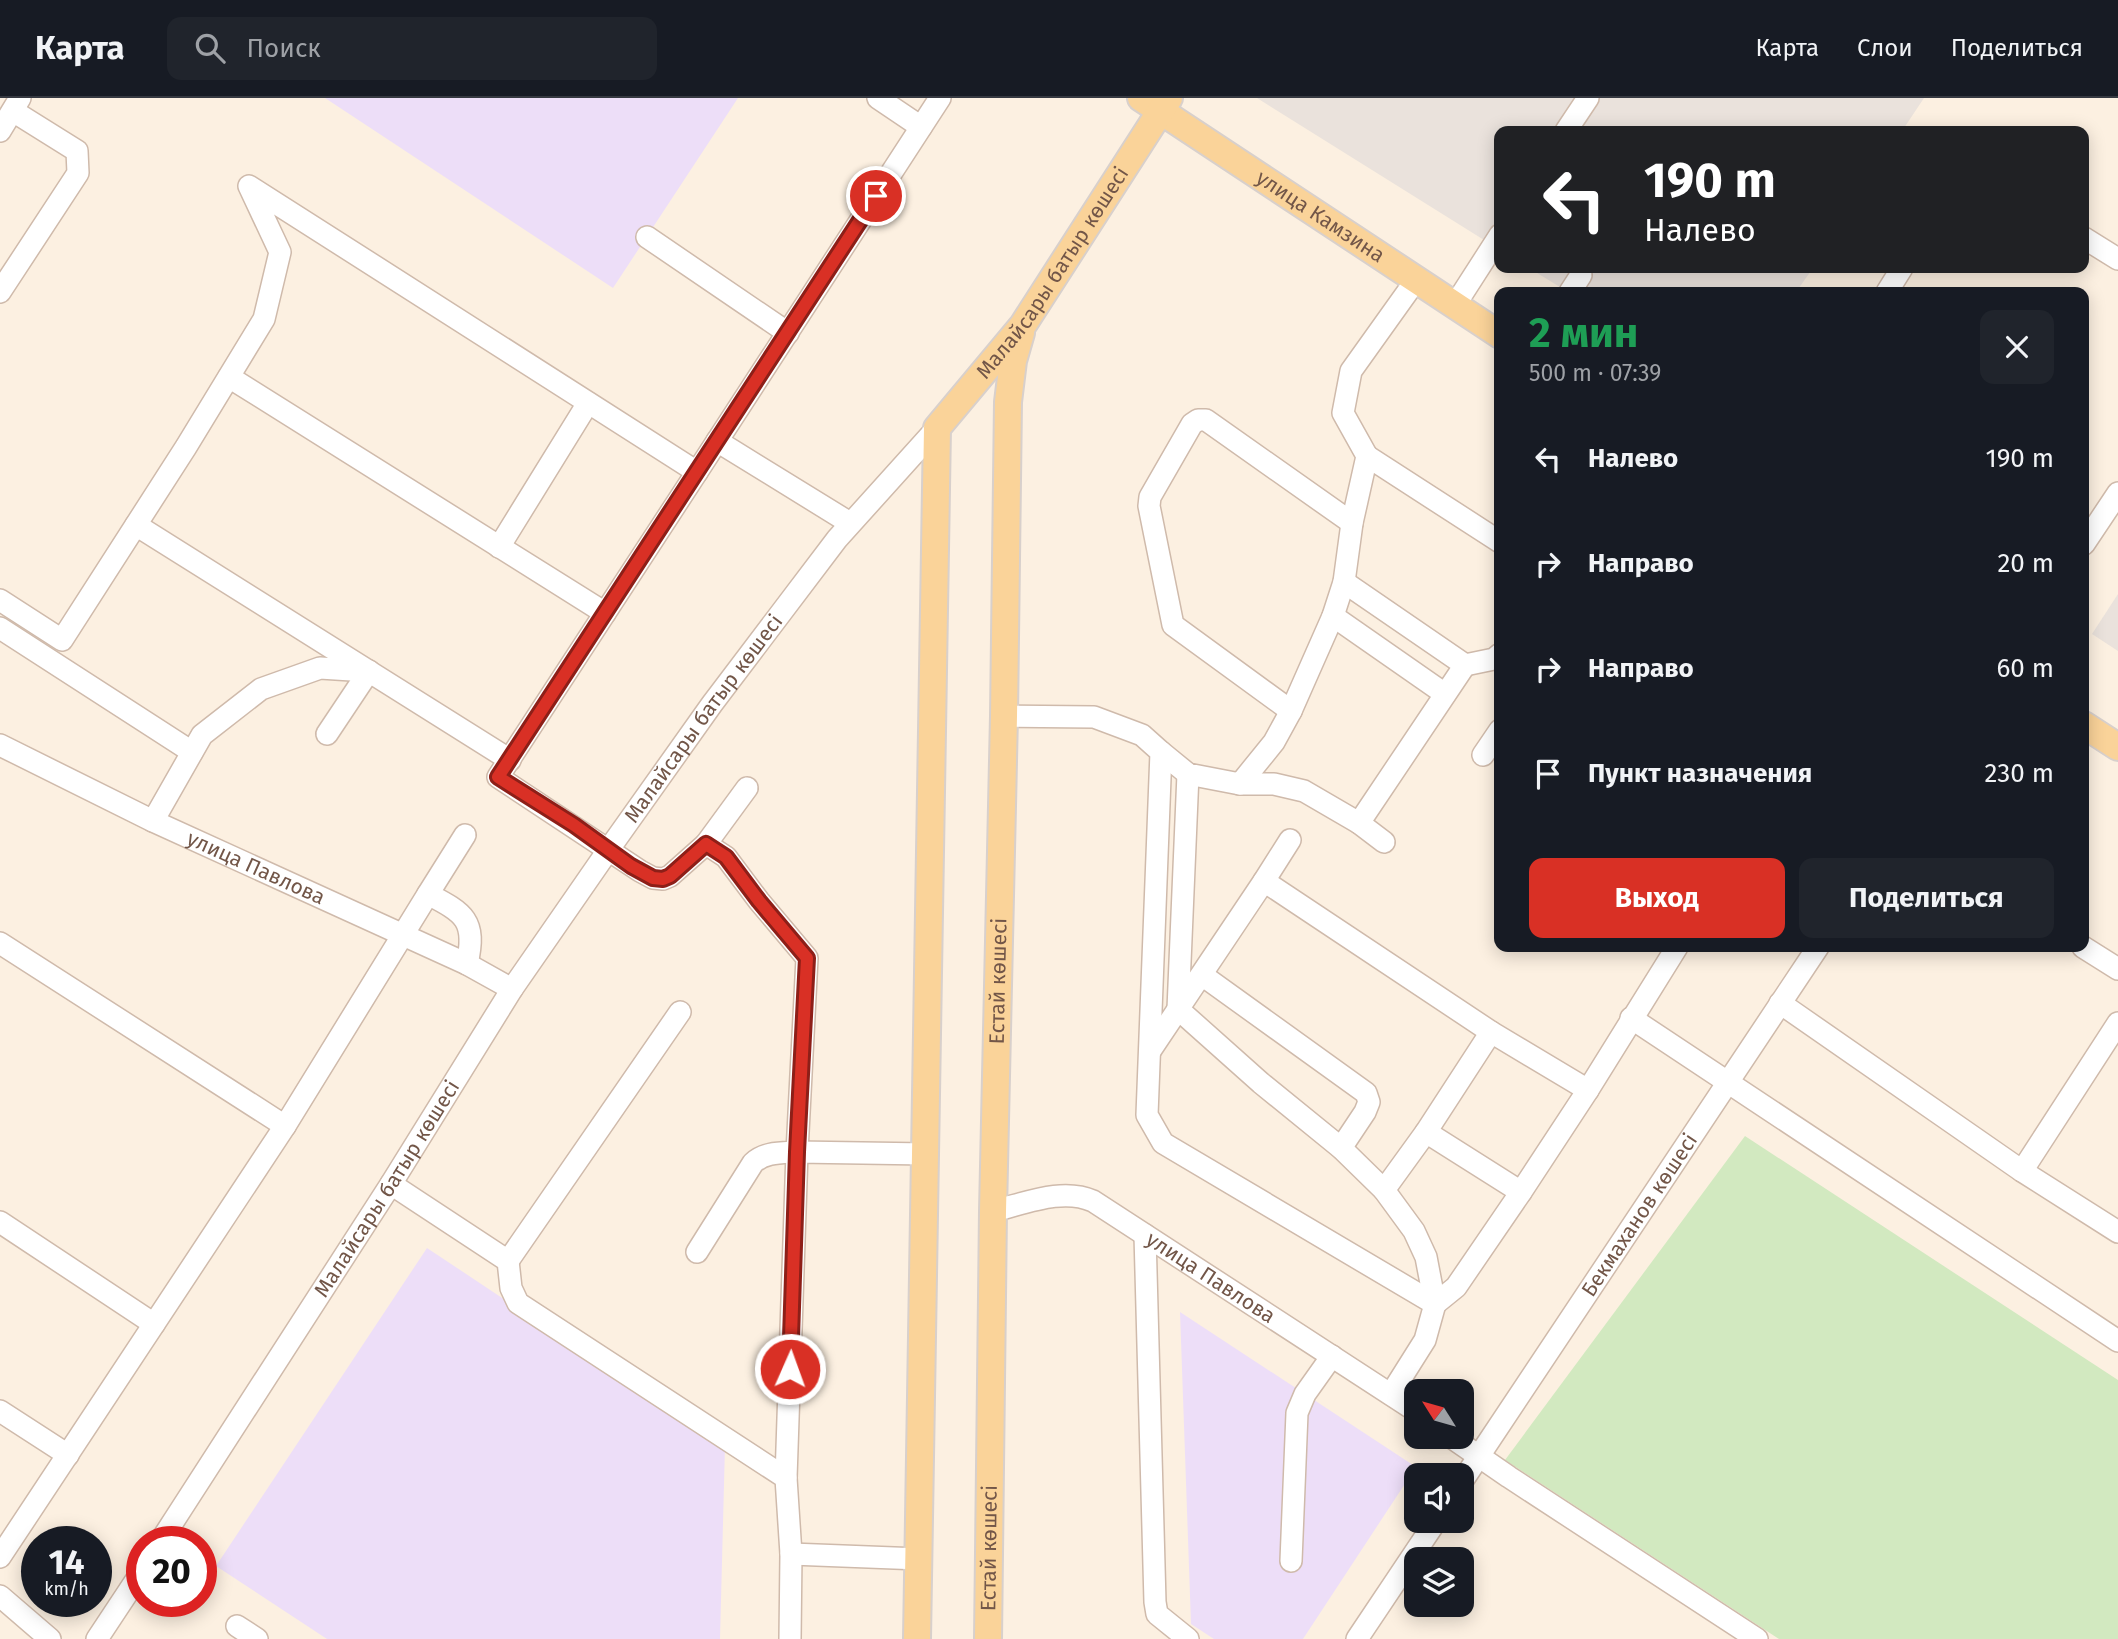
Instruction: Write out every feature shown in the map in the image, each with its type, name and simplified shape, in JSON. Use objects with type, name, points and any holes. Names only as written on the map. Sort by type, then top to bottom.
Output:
[{"type":"main road","name":"улица Камзина","points":[[1157,102],[1494,331]]},
{"type":"main road","name":"Малайсары батыр көшесі","points":[[937,428],[1023,325],[1157,102]]},
{"type":"main road","name":"Естай көшесі","points":[[988,1639],[1008,402],[1013,361],[1023,325]]},
{"type":"main road","points":[[917,1639],[937,428]]},
{"type":"main road","points":[[2089,728],[2118,747]]},
{"type":"street","points":[[878,98],[921,127]]},
{"type":"street","points":[[747,788],[706,844],[663,879],[653,878],[640,871],[498,777],[940,98]]},
{"type":"street","points":[[1569,126],[1588,98]]},
{"type":"street","points":[[0,131],[17,104],[77,151],[78,173],[0,292]]},
{"type":"street","points":[[0,600],[62,640],[229,377],[264,318],[279,252],[249,186],[697,472]]},
{"type":"street","points":[[647,237],[788,333]]},
{"type":"street","points":[[2089,241],[2118,259]]},
{"type":"street","points":[[1455,305],[1494,244]]},
{"type":"street","points":[[1416,280],[1351,371],[1343,413],[1367,456],[1494,538]]},
{"type":"street","points":[[229,377],[605,613]]},
{"type":"street","points":[[499,547],[588,403]]},
{"type":"street","points":[[1291,711],[1173,625],[1149,506],[1150,497],[1192,424],[1198,419],[1206,420],[1352,523]]},
{"type":"street","name":"Малайсары батыр көшесі","points":[[170,1526],[391,1184],[512,989],[609,849],[712,704],[850,523],[937,428]]},
{"type":"street","points":[[717,441],[850,523]]},
{"type":"street","points":[[1240,784],[1274,742],[1291,711],[1333,616],[1344,582],[1352,523],[1367,456]]},
{"type":"street","points":[[2089,536],[2118,492]]},
{"type":"street","points":[[136,525],[510,760]]},
{"type":"street","points":[[1344,582],[1465,665]]},
{"type":"street","points":[[1333,616],[1445,694]]},
{"type":"street","points":[[0,628],[192,751]]},
{"type":"street","points":[[1359,823],[1465,665],[1494,659]]},
{"type":"street","points":[[153,821],[202,735],[261,689],[320,668],[369,671]]},
{"type":"street","points":[[327,734],[369,671]]},
{"type":"street","points":[[1004,716],[1094,717],[1142,735],[1188,774],[1240,784],[1274,784],[1304,791],[1359,823],[1384,842]]},
{"type":"street","points":[[1483,755],[1494,739]]},
{"type":"street","name":"улица Павлова","points":[[0,745],[153,821],[467,964],[512,989]]},
{"type":"street","points":[[1161,752],[1147,1115],[1163,1143],[1435,1304]]},
{"type":"street","points":[[1178,1009],[1188,774]]},
{"type":"street","points":[[0,1557],[285,1126],[465,835]]},
{"type":"street","points":[[1150,1051],[1290,840]]},
{"type":"street","points":[[706,844],[726,857],[807,958],[797,1152],[786,1478],[791,1554],[790,1639]]},
{"type":"street","points":[[1264,881],[1491,1032],[1588,1090]]},
{"type":"street","points":[[428,894],[458,910],[469,926],[470,950],[467,964]]},
{"type":"street","points":[[0,943],[285,1126]]},
{"type":"street","points":[[2089,951],[2118,969]]},
{"type":"street","points":[[1435,1304],[1456,1287],[1521,1192],[1674,952]]},
{"type":"street","name":"Бекмаханов көшесі","points":[[1474,1464],[1815,952]]},
{"type":"street","points":[[1202,975],[1366,1093],[1369,1102],[1366,1112],[1342,1148]]},
{"type":"street","points":[[1780,1003],[2022,1171],[2118,1232]]},
{"type":"street","points":[[1178,1009],[1261,1083],[1342,1148],[1384,1190],[1414,1231],[1426,1257],[1435,1304],[1425,1340],[1391,1394]]},
{"type":"street","points":[[680,1012],[508,1261],[511,1288],[518,1303],[786,1478]]},
{"type":"street","points":[[1631,1018],[2118,1342]]},
{"type":"street","points":[[2022,1171],[2118,1023]]},
{"type":"street","points":[[1384,1190],[1426,1132],[1491,1032]]},
{"type":"street","points":[[1426,1132],[1521,1192]]},
{"type":"street","points":[[697,1252],[753,1163],[769,1153],[927,1154]]},
{"type":"street","points":[[391,1184],[508,1261]]},
{"type":"street","name":"улица Павлова","points":[[993,1211],[1054,1196],[1083,1196],[1404,1403]]},
{"type":"street","points":[[0,1222],[154,1324]]},
{"type":"street","points":[[1145,1235],[1155,1602],[1157,1614],[1188,1639]]},
{"type":"street","points":[[1291,1561],[1297,1413],[1305,1394],[1332,1356]]},
{"type":"street","points":[[0,1411],[68,1455]]},
{"type":"street","points":[[1468,1449],[1758,1639]]},
{"type":"street","points":[[1357,1639],[1428,1533]]},
{"type":"street","points":[[791,1554],[919,1559]]},
{"type":"street","points":[[97,1639],[126,1595]]},
{"type":"street","points":[[0,1596],[50,1639]]},
{"type":"street","points":[[237,1626],[257,1639]]},
{"type":"shaded area","points":[[325,98],[738,98],[613,288]]},
{"type":"shaded area","points":[[1257,98],[1924,98],[1905,126],[1494,126],[1494,246]]},
{"type":"shaded area","points":[[1537,273],[1809,273],[1800,287],[1560,287]]},
{"type":"shaded area","points":[[2118,594],[2118,651],[2092,634]]},
{"type":"shaded area","points":[[427,1248],[725,1446],[720,1639],[327,1639],[217,1564]]},
{"type":"shaded area","points":[[1180,1312],[1410,1463],[1404,1463],[1404,1485],[1303,1639],[1214,1639],[1191,1624]]},
{"type":"green space","points":[[1745,1136],[2118,1380],[2118,1639],[1779,1639],[1505,1460]]},
{"type":"route","points":[[790,1369],[807,958],[726,857],[706,844],[670,876],[663,879],[653,878],[498,777],[876,196]]}]
